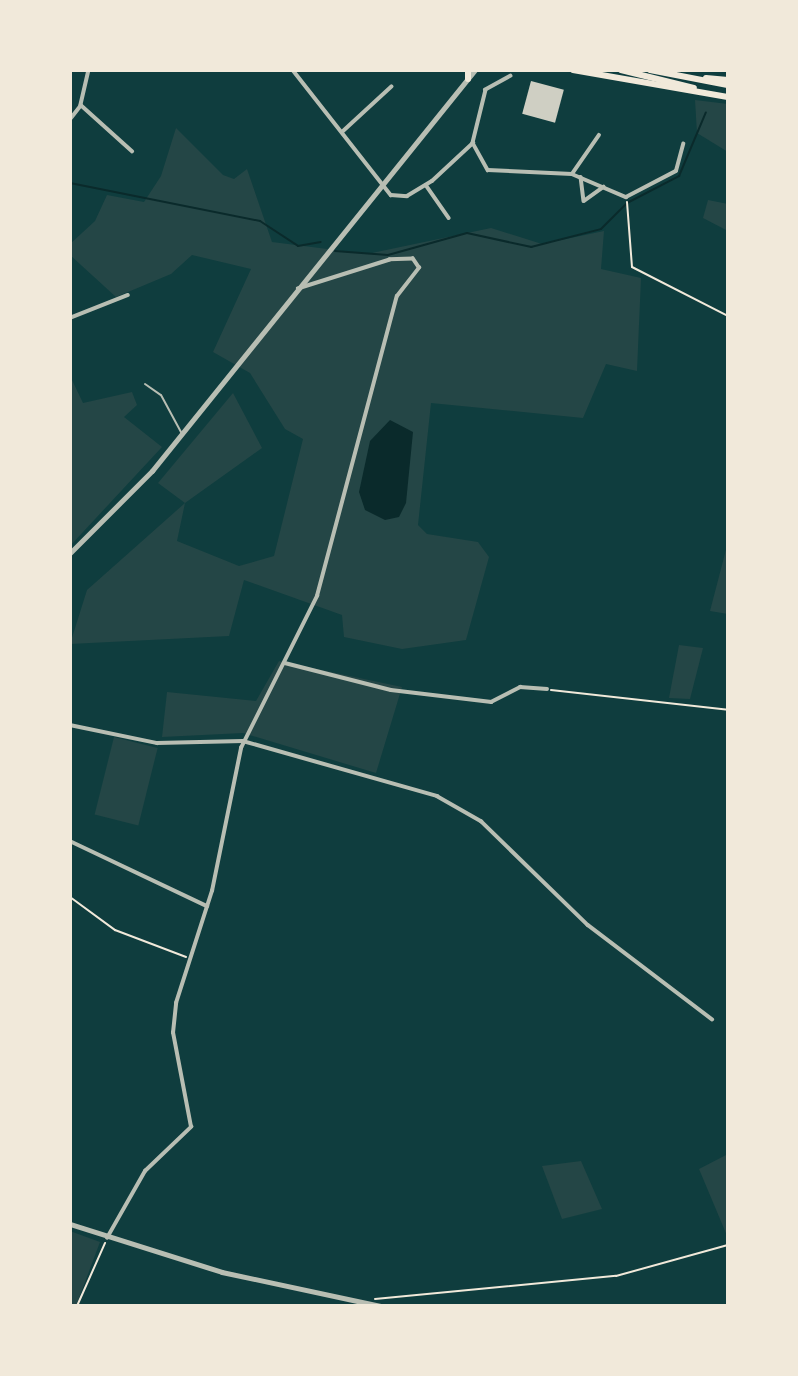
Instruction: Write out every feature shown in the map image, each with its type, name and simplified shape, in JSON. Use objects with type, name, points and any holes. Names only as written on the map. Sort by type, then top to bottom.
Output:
[{"type":"highway","points":[[467,70],[468,79]]},
{"type":"highway","points":[[573,70],[728,95]]},
{"type":"highway","points":[[621,70],[728,95]]},
{"type":"highway","points":[[650,70],[728,83]]},
{"type":"highway","points":[[667,70],[728,83]]},
{"type":"street","points":[[71,118],[81,105],[89,70]]},
{"type":"street","points":[[293,70],[382,186],[398,197],[426,185],[473,143],[486,90],[511,75]]},
{"type":"street","points":[[70,553],[125,502],[475,70]]},
{"type":"street","points":[[342,132],[391,87]]},
{"type":"street","points":[[81,105],[132,151]]},
{"type":"street","points":[[572,174],[599,135]]},
{"type":"street","points":[[473,143],[488,170],[572,174],[626,197],[676,171],[683,144]]},
{"type":"street","points":[[581,177],[584,201],[603,187]]},
{"type":"street","points":[[426,185],[449,218]]},
{"type":"street","points":[[107,1238],[145,1171],[191,1126],[173,1034],[189,958],[207,906],[243,741],[317,596],[397,296],[419,268],[413,259],[390,260],[296,288]]},
{"type":"street","points":[[70,318],[128,295]]},
{"type":"street","points":[[285,663],[391,690],[491,702],[524,686],[547,689]]},
{"type":"street","points":[[70,725],[157,743],[243,741],[466,809],[525,858],[588,925],[712,1019]]},
{"type":"street","points":[[70,841],[207,906]]},
{"type":"street","points":[[70,1224],[107,1238],[222,1272],[381,1306]]},
{"type":"lane","points":[[145,384],[161,395],[181,433]]},
{"type":"path","points":[[626,197],[632,267],[728,316]]},
{"type":"path","points":[[547,689],[728,710]]},
{"type":"path","points":[[70,897],[115,930],[189,958]]},
{"type":"path","points":[[77,1306],[107,1238]]},
{"type":"path","points":[[367,1301],[616,1276],[728,1245]]},
{"type":"shaded area","points":[[695,100],[728,104],[728,152],[697,133]]},
{"type":"shaded area","points":[[176,128],[223,175],[234,179],[247,169],[272,242],[367,254],[491,228],[542,244],[604,231],[601,269],[641,278],[637,371],[606,364],[583,418],[431,403],[418,525],[427,534],[478,542],[489,557],[466,640],[402,649],[344,637],[342,615],[244,580],[229,636],[70,644],[87,590],[185,503],[177,541],[239,566],[274,556],[303,439],[285,429],[250,373],[213,352],[251,269],[192,255],[171,274],[116,297],[70,255],[70,244],[95,221],[107,195],[144,202],[161,176]]},
{"type":"shaded area","points":[[708,200],[728,204],[728,231],[703,218]]},
{"type":"shaded area","points":[[72,380],[83,403],[132,392],[137,405],[124,417],[162,447],[70,546]]},
{"type":"shaded area","points":[[233,393],[262,448],[185,503],[158,483]]},
{"type":"shaded area","points":[[390,420],[413,432],[406,503],[399,517],[385,520],[365,510],[359,492],[370,441]]},
{"type":"shaded area","points":[[728,542],[728,614],[710,611]]},
{"type":"shaded area","points":[[679,645],[703,648],[690,699],[669,698]]},
{"type":"shaded area","points":[[279,661],[402,687],[376,773],[243,733],[162,737],[167,692],[256,701]]},
{"type":"shaded area","points":[[114,737],[158,748],[138,826],[95,815]]},
{"type":"shaded area","points":[[728,1154],[728,1238],[699,1169]]},
{"type":"shaded area","points":[[581,1161],[602,1209],[562,1219],[542,1166]]},
{"type":"shaded area","points":[[70,1231],[100,1242],[76,1306],[70,1306]]},
{"type":"building","points":[[531,81],[564,90],[555,123],[522,114]]},
{"type":"waterway","points":[[335,251],[388,255],[467,233],[531,247],[601,229],[627,203],[679,176],[706,112]]},
{"type":"waterway","points":[[70,183],[260,221],[298,246],[321,242]]}]
